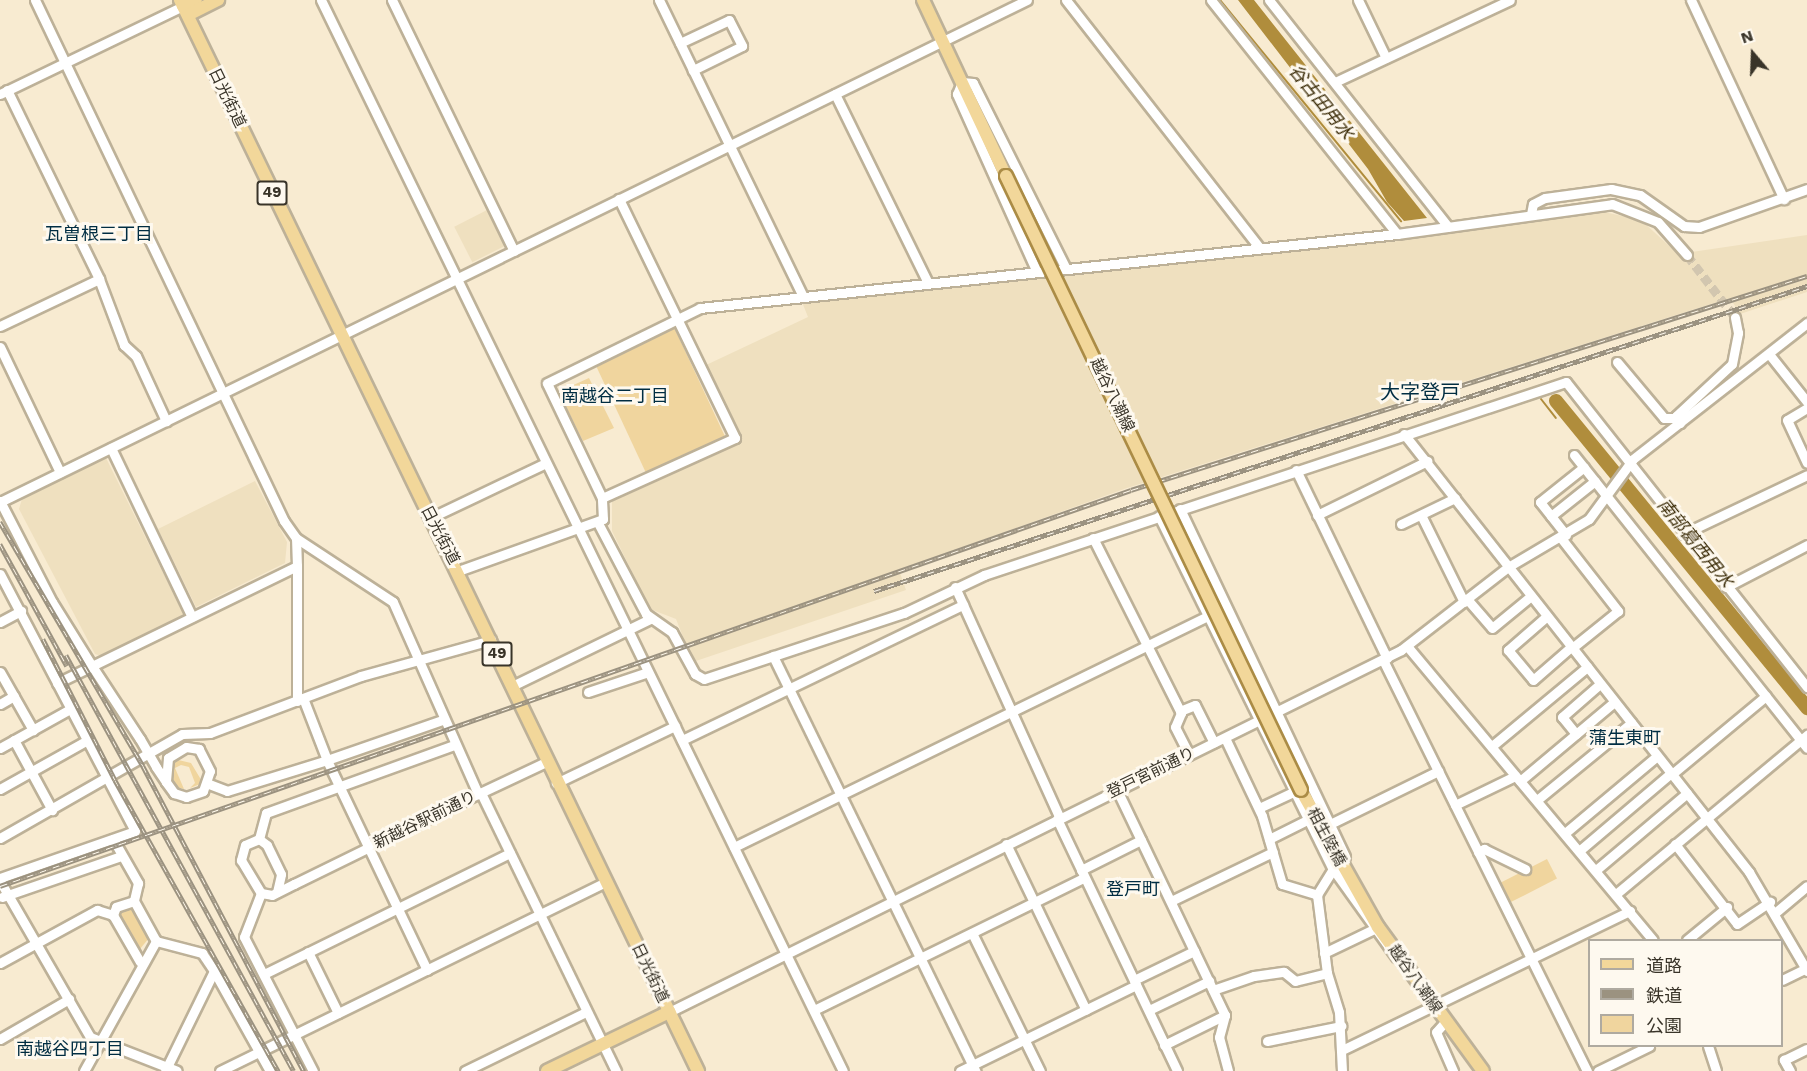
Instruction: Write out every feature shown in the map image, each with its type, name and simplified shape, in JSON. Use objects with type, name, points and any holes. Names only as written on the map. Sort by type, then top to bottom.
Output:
[{"type":"main road","points":[[184,7],[196,0]]},
{"type":"main road","points":[[184,7],[218,0]]},
{"type":"main road","name":"越谷八潮線","points":[[923,0],[1297,791]]},
{"type":"main road","name":"日光街道","points":[[184,7],[430,518],[458,571],[556,783],[698,1071]]},
{"type":"main road","name":"相生陸橋","points":[[1297,791],[1352,884]]},
{"type":"main road","name":"越谷八潮線","points":[[1352,884],[1375,928],[1483,1071]]},
{"type":"main road","points":[[547,1071],[669,1012]]},
{"type":"street","points":[[35,0],[223,393],[296,538],[300,700],[337,786],[427,970]]},
{"type":"street","points":[[321,0],[455,280],[843,1071]]},
{"type":"street","points":[[392,0],[514,251]]},
{"type":"street","points":[[659,0],[802,294]]},
{"type":"street","points":[[442,720],[327,760],[227,791],[209,784],[182,797],[166,782],[92,666],[0,502],[1027,0]]},
{"type":"street","points":[[1066,0],[1260,248]]},
{"type":"street","points":[[1210,0],[1399,233]]},
{"type":"street","points":[[1269,0],[1448,227]]},
{"type":"street","points":[[1358,0],[1386,58]]},
{"type":"street","points":[[1335,82],[1510,0]]},
{"type":"street","points":[[1691,0],[1784,199]]},
{"type":"street","points":[[166,420],[135,356],[124,345],[99,279],[3,90],[184,7]]},
{"type":"street","points":[[680,43],[729,20],[742,46],[693,70]]},
{"type":"street","points":[[1036,270],[957,94],[962,82],[973,83],[1065,267]]},
{"type":"street","points":[[835,94],[927,281]]},
{"type":"street","points":[[1531,214],[1533,204],[1545,198],[1611,189],[1652,200],[1690,228],[1784,199],[1807,189]]},
{"type":"street","points":[[602,498],[735,438],[619,199]]},
{"type":"street","points":[[1688,255],[1658,222],[1624,206],[1531,214],[1434,229],[1260,248],[728,302],[676,317],[547,383],[602,498],[598,523],[650,619],[672,632],[698,678],[904,613],[955,587],[1093,538],[1559,382],[1572,386],[1628,468],[1806,684]]},
{"type":"street","points":[[0,326],[99,279]]},
{"type":"street","points":[[1678,420],[1732,364],[1738,333],[1734,317]]},
{"type":"street","points":[[1617,362],[1664,418],[1678,420],[1769,354],[1807,323]]},
{"type":"street","points":[[0,347],[60,472]]},
{"type":"street","points":[[1769,354],[1807,402]]},
{"type":"street","points":[[1807,408],[1787,420],[1807,463]]},
{"type":"street","name":"登戸宮前通り","points":[[669,1012],[892,900],[1385,659],[1407,646],[1508,567],[1589,519],[1628,468],[1678,420]]},
{"type":"street","points":[[1404,434],[1770,902],[1807,969],[1783,980]]},
{"type":"street","points":[[111,448],[192,617]]},
{"type":"street","points":[[1574,455],[1766,696],[1805,741],[1616,894]]},
{"type":"street","points":[[1317,515],[1427,461]]},
{"type":"street","points":[[430,518],[546,463]]},
{"type":"street","points":[[1547,616],[1508,650],[1533,680],[1618,611],[1540,502],[1584,467]]},
{"type":"street","points":[[1296,470],[1438,771],[1587,1071]]},
{"type":"street","points":[[1683,534],[1807,475]]},
{"type":"street","points":[[1551,516],[1595,481]]},
{"type":"street","points":[[1401,524],[1455,498]]},
{"type":"street","points":[[1180,509],[1328,825],[1362,886],[1363,903]]},
{"type":"street","points":[[1421,515],[1466,600],[1492,628],[1531,596]]},
{"type":"street","points":[[1159,516],[1258,720],[1297,791],[1307,820],[1333,869],[1375,928],[1324,953]]},
{"type":"street","points":[[458,571],[598,523]]},
{"type":"street","points":[[296,538],[393,602],[442,720],[510,853],[616,1071]]},
{"type":"street","points":[[1093,538],[1180,711],[1175,727],[1189,754]]},
{"type":"street","points":[[1726,587],[1807,545]]},
{"type":"street","points":[[57,683],[297,566]]},
{"type":"street","points":[[0,574],[135,831],[0,880],[3,897],[38,942],[69,999],[99,1042],[170,1070],[214,971]]},
{"type":"street","points":[[955,587],[1009,713],[1177,1071]]},
{"type":"street","points":[[682,740],[963,605]]},
{"type":"street","points":[[734,847],[1226,607]]},
{"type":"street","points":[[0,622],[21,611]]},
{"type":"street","points":[[512,686],[650,619]]},
{"type":"street","points":[[0,838],[107,780],[182,734],[210,733],[361,676],[418,664],[491,640]]},
{"type":"street","points":[[1407,646],[1652,939]]},
{"type":"street","points":[[773,656],[974,1068]]},
{"type":"street","points":[[1492,746],[1587,667]]},
{"type":"street","points":[[0,672],[33,730]]},
{"type":"street","points":[[588,692],[648,672]]},
{"type":"street","points":[[1576,734],[1562,717],[1600,684]]},
{"type":"street","points":[[0,704],[14,696]]},
{"type":"street","points":[[1579,851],[1766,696]]},
{"type":"street","points":[[1455,805],[1518,778],[1614,702]]},
{"type":"street","points":[[1180,711],[1195,705],[1214,743]]},
{"type":"street","points":[[0,748],[70,709]]},
{"type":"street","points":[[1537,800],[1630,723]]},
{"type":"street","points":[[556,783],[675,726]]},
{"type":"street","points":[[199,749],[210,733]]},
{"type":"street","points":[[1225,738],[1259,808],[1284,888],[1317,895]]},
{"type":"street","points":[[14,740],[52,810]]},
{"type":"street","points":[[0,789],[86,741]]},
{"type":"street","points":[[261,893],[277,892],[281,874],[259,839],[266,813],[454,745]]},
{"type":"street","points":[[148,753],[168,758],[186,747],[199,749]]},
{"type":"street","points":[[199,749],[209,784]]},
{"type":"street","points":[[1565,833],[1657,756]]},
{"type":"street","points":[[166,782],[168,758]]},
{"type":"street","name":"新越谷駅前通り","points":[[277,892],[546,762]]},
{"type":"street","points":[[1328,825],[1438,771]]},
{"type":"street","points":[[1117,790],[1225,1015],[1219,1037],[1228,1071]]},
{"type":"street","points":[[1259,808],[1297,791]]},
{"type":"street","points":[[1596,870],[1687,793]]},
{"type":"street","points":[[1269,838],[1307,820]]},
{"type":"street","points":[[113,839],[138,883],[134,901],[156,941],[202,953],[270,1071]]},
{"type":"street","points":[[259,839],[245,845],[240,856],[261,893]]},
{"type":"street","points":[[814,1010],[1034,902],[1141,840]]},
{"type":"street","points":[[1006,844],[1086,1010]]},
{"type":"street","points":[[1675,844],[1741,924],[1770,902]]},
{"type":"street","points":[[1478,852],[1484,849],[1525,868]]},
{"type":"street","points":[[1171,901],[1273,852]]},
{"type":"street","points":[[264,974],[510,853]]},
{"type":"street","points":[[3,897],[121,856]]},
{"type":"street","points":[[1333,869],[1317,895],[1324,953],[1341,1026],[1342,1071]]},
{"type":"street","points":[[281,874],[304,879]]},
{"type":"street","points":[[220,1071],[606,882]]},
{"type":"street","points":[[1776,912],[1807,886]]},
{"type":"street","points":[[261,893],[244,937],[313,1071]]},
{"type":"street","points":[[113,915],[116,907],[134,901]]},
{"type":"street","points":[[1688,939],[1727,908]]},
{"type":"street","points":[[0,963],[94,910],[113,915],[140,962]]},
{"type":"street","points":[[1342,1050],[1630,911]]},
{"type":"street","points":[[972,933],[1040,1071]]},
{"type":"street","points":[[84,1071],[140,962],[156,941]]},
{"type":"street","points":[[960,1071],[974,1068],[1194,951]]},
{"type":"street","points":[[308,952],[338,1013]]},
{"type":"street","points":[[1213,990],[1254,976],[1284,972],[1295,981],[1328,973]]},
{"type":"street","points":[[1149,1010],[1209,981]]},
{"type":"street","points":[[0,1039],[69,999]]},
{"type":"street","points":[[465,1071],[586,1012]]},
{"type":"street","points":[[1164,1045],[1225,1015]]},
{"type":"street","points":[[1445,1022],[1436,1032],[1453,1071]]},
{"type":"street","points":[[1267,1041],[1341,1026]]},
{"type":"street","points":[[1598,1071],[1648,1047]]},
{"type":"street","points":[[1708,1047],[1716,1071]]},
{"type":"street","points":[[1790,1071],[1784,1060],[1807,1049]]},
{"type":"shaded area","points":[[489,209],[507,245],[472,262],[454,227]]},
{"type":"shaded area","points":[[1604,212],[1641,220],[1678,254],[1807,235],[1807,292],[1740,314],[1730,298],[1127,488],[899,570],[906,590],[693,662],[676,619],[650,609],[612,531],[612,499],[739,439],[704,366],[808,317],[802,302],[1407,240]]},
{"type":"shaded area","points":[[106,458],[184,615],[101,656],[95,654],[19,509],[22,499]]},
{"type":"shaded area","points":[[255,481],[287,542],[285,563],[196,607],[158,529]]},
{"type":"green space","points":[[673,325],[726,438],[647,475],[594,362]]},
{"type":"green space","points":[[589,378],[614,428],[583,441],[563,401],[573,397],[569,387]]},
{"type":"green space","points":[[174,759],[191,763],[203,783],[190,788],[195,783],[189,767],[181,765],[175,768],[184,789],[175,787],[170,781]]},
{"type":"green space","points":[[1547,859],[1557,879],[1509,903],[1499,884]]},
{"type":"green space","points":[[131,907],[149,938],[140,949],[119,912]]},
{"type":"water","points":[[1238,0],[1254,0],[1427,218],[1404,221],[1387,202],[1368,169]]},
{"type":"waterway","name":"谷古田用水","points":[[1220,0],[1401,221]]},
{"type":"waterway","name":"谷古田用水","points":[[1541,399],[1556,418]]},
{"type":"waterway","name":"南部葛西用水","points":[[1556,401],[1807,708]]},
{"type":"tunnel","points":[[1687,255],[1735,317]]},
{"type":"railway","points":[[0,886],[1131,490],[1807,276]]},
{"type":"railway","points":[[874,591],[1807,286]]},
{"type":"railway","points":[[0,522],[143,766],[304,1071]]},
{"type":"railway","points":[[0,544],[67,666]]},
{"type":"railway","points":[[43,639],[115,780],[278,1071]]},
{"type":"railway","points":[[66,655],[294,1071]]},
{"type":"district","name":"瓦曽根三丁目","points":[[99,234]]},
{"type":"district","name":"大字登戸","points":[[1420,392]]},
{"type":"district","name":"南越谷二丁目","points":[[615,396]]},
{"type":"district","name":"蒲生東町","points":[[1625,738]]},
{"type":"district","name":"登戸町","points":[[1133,889]]},
{"type":"district","name":"南越谷四丁目","points":[[70,1049]]}]
